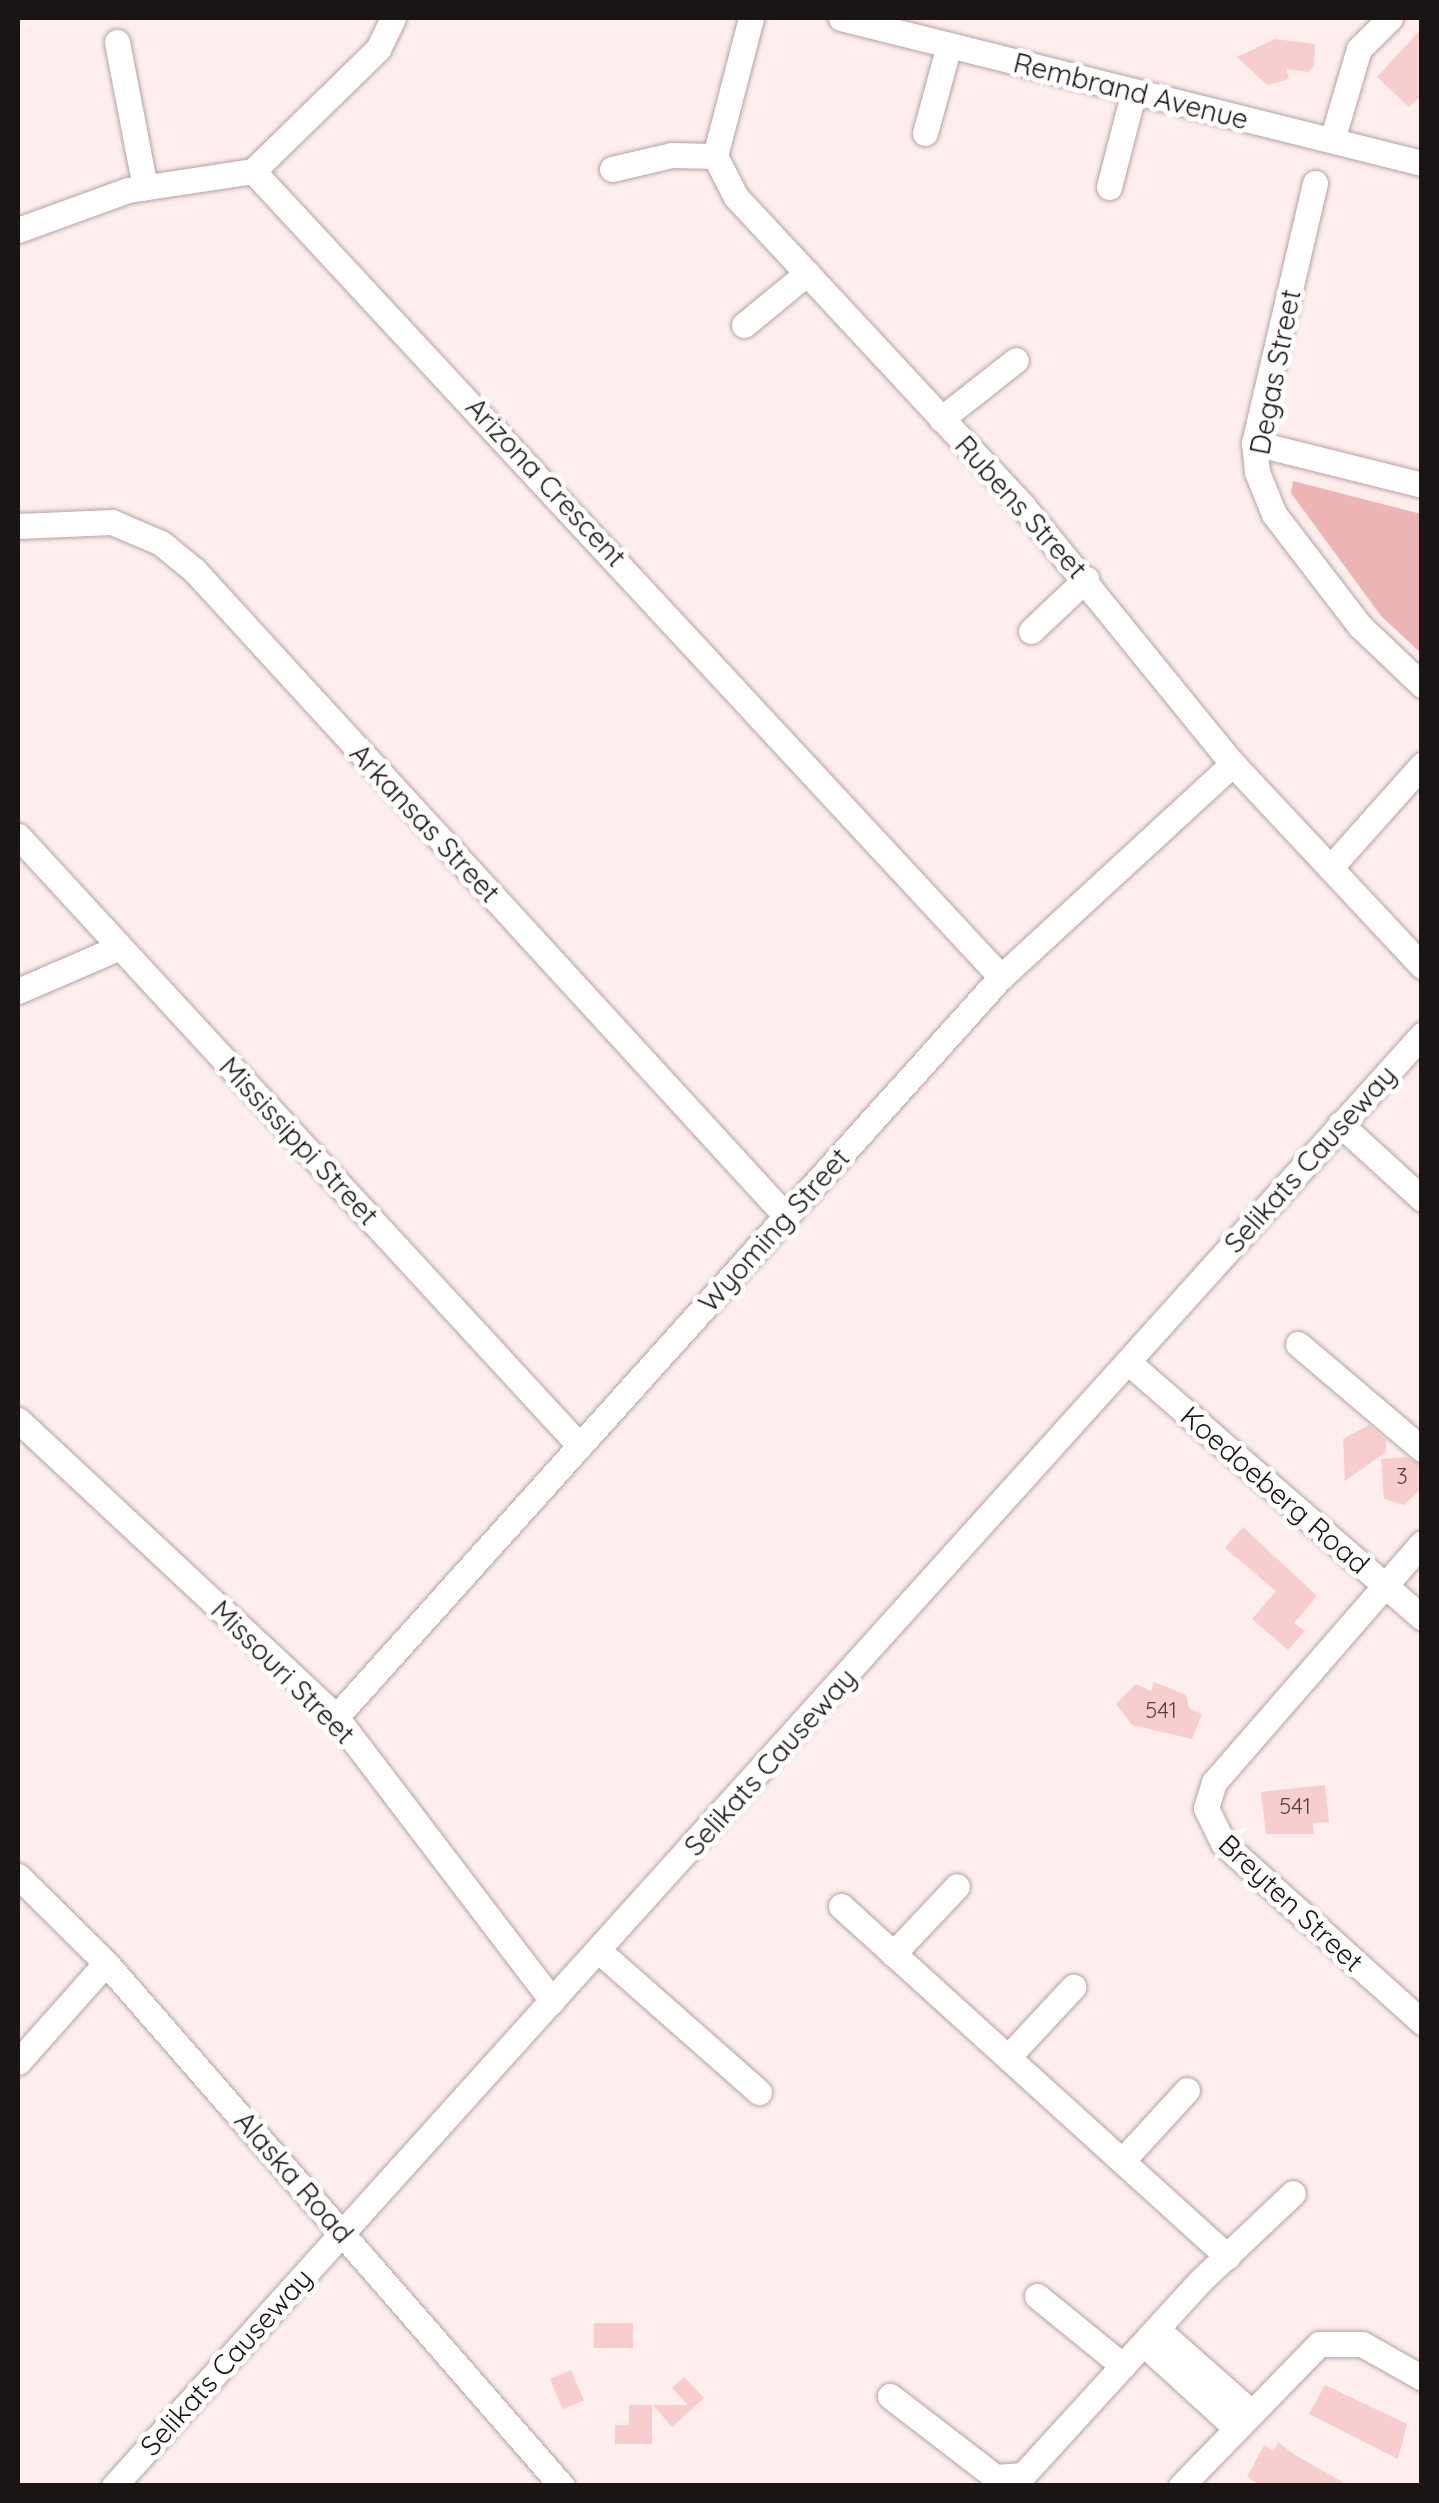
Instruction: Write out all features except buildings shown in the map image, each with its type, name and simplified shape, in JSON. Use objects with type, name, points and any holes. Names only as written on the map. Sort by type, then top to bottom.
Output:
[{"type":"street","points":[[18,230],[145,187],[254,171],[378,49],[393,18]]},
{"type":"street","points":[[612,169],[672,155],[715,156],[751,18]]},
{"type":"street","name":"Rembrand Avenue","points":[[841,18],[925,28],[949,45],[1422,163]]},
{"type":"street","points":[[1332,140],[1359,49],[1390,18]]},
{"type":"street","points":[[117,42],[145,187]]},
{"type":"street","points":[[925,134],[949,45]]},
{"type":"street","points":[[1108,187],[1134,94]]},
{"type":"street","name":"Rubens Street","points":[[715,156],[736,197],[1086,578],[1233,764],[1422,966]]},
{"type":"street","name":"Arizona Crescent","points":[[254,171],[1001,977]]},
{"type":"street","name":"Degas Street","points":[[1315,183],[1254,443],[1260,486],[1274,514],[1360,626],[1422,684]]},
{"type":"street","points":[[744,326],[808,273]]},
{"type":"street","points":[[940,419],[1016,360]]},
{"type":"street","points":[[1254,443],[1422,486]]},
{"type":"street","name":"Arkansas Street","points":[[18,526],[112,522],[161,543],[194,570],[786,1216]]},
{"type":"street","points":[[1032,631],[1086,578]]},
{"type":"street","name":"Wyoming Street","points":[[336,1717],[1001,977],[1233,764]]},
{"type":"street","points":[[1331,867],[1422,766]]},
{"type":"street","name":"Mississippi Street","points":[[18,836],[580,1446]]},
{"type":"street","points":[[18,991],[120,947]]},
{"type":"street","name":"Selikats Causeway","points":[[114,2486],[600,1952],[1422,1035]]},
{"type":"street","points":[[1340,1124],[1422,1199]]},
{"type":"street","points":[[1298,1344],[1422,1449]]},
{"type":"street","name":"Koedoeberg Road","points":[[1128,1362],[1422,1618]]},
{"type":"street","name":"Missouri Street","points":[[18,1420],[336,1717],[552,2001]]},
{"type":"street","name":"Breyten Street","points":[[1422,1543],[1214,1782],[1206,1808],[1222,1844],[1422,2022]]},
{"type":"street","name":"Alaska Road","points":[[18,1876],[106,1963],[562,2486]]},
{"type":"street","points":[[894,1954],[957,1886]]},
{"type":"street","points":[[840,1906],[1228,2257]]},
{"type":"street","points":[[600,1952],[759,2092]]},
{"type":"street","points":[[18,2062],[106,1963]]},
{"type":"street","points":[[1008,2057],[1073,1987]]},
{"type":"street","points":[[1122,2160],[1187,2090]]},
{"type":"street","points":[[890,2396],[1006,2480],[1033,2466],[1150,2336],[1293,2193]]},
{"type":"street","points":[[1038,2296],[1123,2366]]},
{"type":"street","points":[[1150,2336],[1243,2419]]},
{"type":"street","points":[[1181,2486],[1310,2348],[1335,2340],[1362,2344],[1422,2378]]},
{"type":"shaded area","points":[[1293,481],[1421,514],[1421,653],[1381,616],[1291,493]]}]
